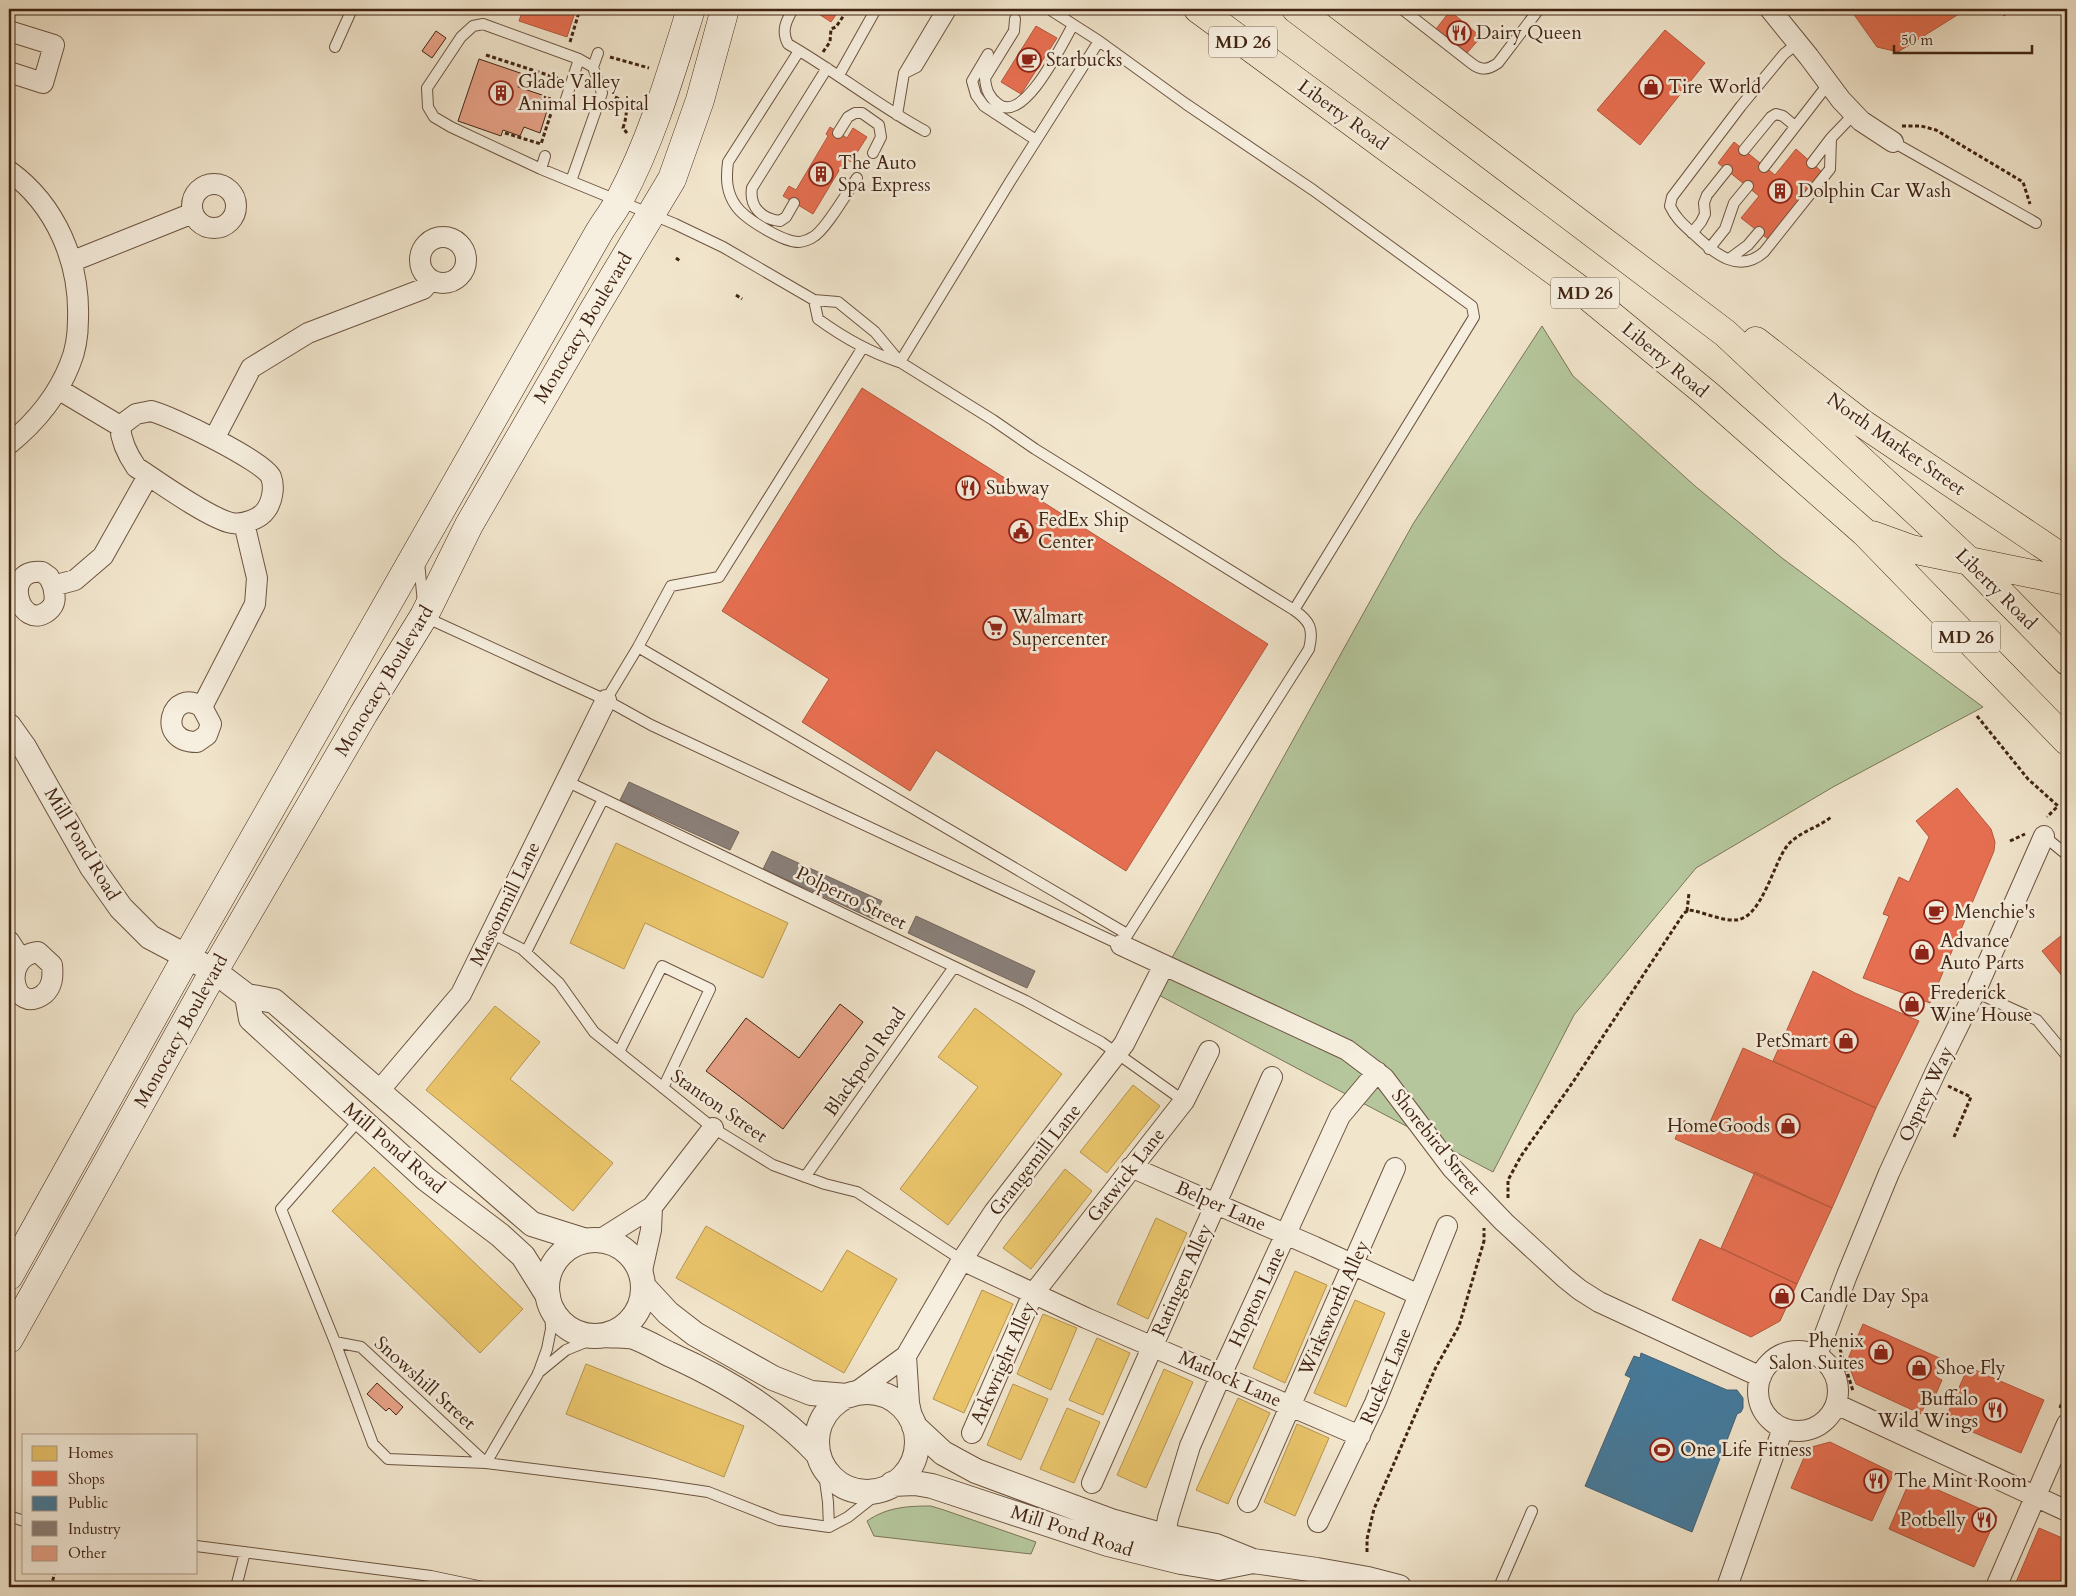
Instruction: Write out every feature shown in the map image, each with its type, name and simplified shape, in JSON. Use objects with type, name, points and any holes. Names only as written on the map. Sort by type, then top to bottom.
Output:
[{"type":"main road","name":"Monocacy Boulevard","points":[[9,1276],[187,956],[598,234],[619,201],[648,138],[674,65],[691,9]]},
{"type":"main road","name":"Monocacy Boulevard","points":[[9,1339],[214,971],[364,713],[424,616],[469,525],[672,179],[690,134],[725,9]]},
{"type":"main road","name":"Liberty Road","points":[[1198,9],[1579,289],[1714,400],[1864,532],[2067,741]]},
{"type":"main road","name":"Liberty Road","points":[[1296,9],[1724,333],[1968,560],[2067,661]]},
{"type":"main road","name":"North Market Street","points":[[1724,333],[1754,339],[1859,421],[2067,561]]},
{"type":"main road","points":[[1864,532],[1911,549],[2067,581]]},
{"type":"street","points":[[1770,9],[1841,100],[1861,121],[1896,134]]},
{"type":"street","points":[[9,31],[54,45],[43,83],[9,72]]},
{"type":"street","points":[[9,171],[31,190],[55,224],[73,261],[79,306],[78,334],[71,362],[58,389],[44,411],[27,430],[9,444]]},
{"type":"street","points":[[73,261],[193,214]]},
{"type":"street","points":[[214,439],[251,368],[308,333],[423,289],[431,280]]},
{"type":"street","points":[[58,389],[120,426]]},
{"type":"street","points":[[151,411],[163,414],[214,439],[264,468],[271,477],[272,492],[269,506],[262,516],[244,523],[232,523],[214,516],[136,467],[128,456],[121,439],[120,426],[136,414],[151,411]]},
{"type":"street","points":[[53,586],[75,580],[103,556],[148,476]]},
{"type":"street","points":[[202,707],[256,604],[258,578],[244,523]]},
{"type":"street","name":"Massonmill Lane","points":[[378,1092],[461,994],[606,700]]},
{"type":"street","name":"Mill Pond Road","points":[[9,726],[24,747],[92,867],[121,908],[150,937],[214,971],[247,996],[274,1002],[532,1224],[592,1241],[616,1245],[628,1253],[637,1265],[642,1280],[668,1313],[695,1334],[773,1378],[811,1393],[851,1395],[874,1392],[887,1396],[899,1403],[908,1414],[914,1426],[943,1454],[976,1471],[1111,1521],[1165,1536],[1216,1546],[1253,1561],[1317,1570],[1399,1587]]},
{"type":"street","name":"Osprey Way","points":[[1817,1355],[1847,1275],[1889,1173],[1932,1078],[1975,992],[2039,829]]},
{"type":"street","name":"Shorebird Street","points":[[1124,940],[1164,965],[1348,1050],[1384,1078],[1452,1168],[1504,1222],[1580,1290],[1599,1302],[1761,1377]]},
{"type":"street","points":[[9,941],[20,958]]},
{"type":"street","name":"Grangemill Lane","points":[[906,1356],[962,1260],[994,1212],[1124,1044],[1164,965]]},
{"type":"street","name":"Mill Pond Road","points":[[247,996],[251,1019],[426,1179],[500,1235],[523,1256],[561,1322],[571,1330],[584,1335],[634,1338],[687,1362],[744,1394],[778,1417],[801,1436],[820,1460],[831,1478],[842,1486],[855,1491],[869,1493],[887,1487],[915,1483],[932,1486],[1108,1544],[1180,1562],[1218,1568],[1253,1561]]},
{"type":"street","name":"Gatwick Lane","points":[[1033,1294],[1184,1100],[1209,1051]]},
{"type":"street","name":"Hopton Lane","points":[[1165,1536],[1168,1518],[1190,1446],[1221,1375],[1340,1116],[1377,1072]]},
{"type":"street","name":"Ratingen Alley","points":[[1092,1483],[1272,1077]]},
{"type":"street","points":[[549,1301],[548,1282],[552,1267],[567,1250],[573,1246],[592,1241],[652,1207],[713,1128]]},
{"type":"street","name":"Belper Lane","points":[[1131,1167],[1286,1234],[1419,1295]]},
{"type":"street","name":"Wirksworth Alley","points":[[1248,1502],[1395,1168]]},
{"type":"street","points":[[605,1335],[623,1328],[633,1318],[640,1306],[643,1293],[642,1280],[651,1230],[652,1207]]},
{"type":"street","name":"Rucker Lane","points":[[1318,1522],[1360,1436],[1447,1226]]},
{"type":"street","name":"Matlock Lane","points":[[962,1260],[1033,1294],[1360,1436]]},
{"type":"street","name":"Arkwright Alley","points":[[972,1433],[1033,1294]]},
{"type":"street","points":[[1804,1351],[1817,1355],[1828,1364],[1835,1376],[1838,1390],[1836,1404],[1830,1415],[1821,1424],[1809,1430],[1796,1431],[1783,1428],[1769,1417],[1760,1401],[1758,1389],[1761,1377],[1768,1365],[1778,1356],[1790,1352],[1804,1351]]},
{"type":"street","points":[[820,1460],[816,1440],[822,1420],[835,1403],[851,1395],[906,1356]]},
{"type":"street","points":[[906,1356],[909,1403],[914,1426]]},
{"type":"street","points":[[1836,1404],[2067,1511]]},
{"type":"street","points":[[1996,1587],[2035,1497],[2064,1417]]},
{"type":"street","name":"Mill Pond Road","points":[[887,1487],[901,1479],[914,1461],[916,1451],[914,1426]]},
{"type":"street","points":[[1727,1587],[1783,1428]]},
{"type":"lane","points":[[335,47],[352,9]]},
{"type":"lane","points":[[793,9],[784,28],[784,38],[788,44],[839,75],[897,116],[925,131]]},
{"type":"lane","points":[[839,75],[876,9]]},
{"type":"lane","points":[[897,116],[904,73],[942,9]]},
{"type":"lane","points":[[904,73],[917,67],[952,9]]},
{"type":"lane","points":[[1049,9],[1099,41],[1186,104],[1313,190],[1472,306],[1474,317],[1294,610]]},
{"type":"lane","points":[[1402,9],[1471,64],[1482,69],[1491,68],[1498,63],[1539,9]]},
{"type":"lane","points":[[1015,19],[1014,31],[985,78],[985,86],[990,98],[1002,107],[1011,108],[1024,100],[1073,25]]},
{"type":"lane","points":[[594,67],[579,59],[483,24],[473,26],[461,37],[427,88],[428,107],[434,117],[451,127],[541,169],[723,247],[814,300],[838,302],[875,332],[900,362]]},
{"type":"lane","points":[[900,362],[1099,41]]},
{"type":"lane","points":[[1798,43],[1784,54],[1741,106],[1672,197],[1670,206],[1675,217],[1710,249],[1723,258],[1740,261],[1756,259],[1764,252],[1830,169],[1831,138]]},
{"type":"lane","points":[[799,51],[728,162],[725,179],[730,193],[737,207],[752,220],[784,239],[800,243],[816,236],[857,178]]},
{"type":"lane","points":[[571,181],[602,93],[594,67],[598,53]]},
{"type":"lane","points":[[988,54],[972,81],[976,95],[984,106],[1036,140]]},
{"type":"lane","points":[[561,99],[579,59]]},
{"type":"lane","points":[[794,202],[786,217],[780,221],[772,220],[755,209],[751,196],[752,188],[827,68]]},
{"type":"lane","points":[[1764,167],[1829,83]]},
{"type":"lane","points":[[838,133],[848,117],[855,112],[862,113],[879,125],[881,137],[873,154]]},
{"type":"lane","points":[[1744,150],[1771,117],[1776,114],[1783,116],[1795,126]]},
{"type":"lane","points":[[1812,163],[1831,138],[1854,114]]},
{"type":"lane","points":[[1896,134],[2036,223]]},
{"type":"lane","points":[[541,169],[545,156]]},
{"type":"lane","points":[[1692,233],[1701,222],[1707,195],[1727,170]]},
{"type":"lane","points":[[1710,249],[1725,229],[1734,203],[1748,186]]},
{"type":"lane","points":[[1729,260],[1748,245],[1759,232]]},
{"type":"lane","points":[[814,300],[818,319],[874,354],[900,362],[993,420],[1035,449],[1305,617],[1310,626],[1312,637],[1309,648],[1124,940]]},
{"type":"lane","points":[[606,700],[671,586],[719,577],[863,347]]},
{"type":"lane","points":[[418,551],[424,616],[606,700],[651,725],[1124,940]]},
{"type":"lane","points":[[638,646],[1124,940]]},
{"type":"lane","name":"Polperro Street","points":[[566,781],[1026,1001],[1101,1042],[1184,1100]]},
{"type":"lane","points":[[526,952],[603,798]]},
{"type":"lane","points":[[2039,829],[2067,855]]},
{"type":"lane","name":"Stanton Street","points":[[490,933],[526,952],[559,983],[594,1032],[713,1128],[774,1165],[805,1177],[857,1192],[962,1260]]},
{"type":"lane","points":[[619,1052],[662,966],[710,989],[662,1088]]},
{"type":"lane","name":"Blackpool Road","points":[[805,1177],[954,967]]},
{"type":"lane","points":[[1975,992],[2037,1020],[2067,1056]]},
{"type":"lane","points":[[360,1119],[281,1209],[335,1342],[372,1444],[388,1459],[486,1463],[708,1492],[779,1520],[829,1526],[848,1517],[887,1487]]},
{"type":"lane","points":[[486,1463],[538,1374],[547,1349],[550,1329],[549,1301]]},
{"type":"lane","points":[[538,1374],[566,1350],[605,1335]]},
{"type":"lane","name":"Snowshill Street","points":[[335,1342],[361,1347],[486,1463]]},
{"type":"lane","points":[[820,1460],[828,1502],[829,1526]]},
{"type":"lane","points":[[1499,1587],[1532,1511]]},
{"type":"lane","points":[[9,1516],[22,1520]]},
{"type":"lane","points":[[198,1546],[431,1576],[483,1587]]},
{"type":"lane","points":[[236,1587],[245,1552]]},
{"type":"lane","points":[[428,1587],[431,1576]]},
{"type":"path","points":[[571,36],[580,9]]},
{"type":"path","points":[[817,61],[830,42],[831,29],[836,28],[848,9]]},
{"type":"path","points":[[486,55],[555,76],[561,84]]},
{"type":"path","points":[[610,57],[650,69]]},
{"type":"path","points":[[613,97],[621,100],[625,105],[626,117],[623,128],[630,134]]},
{"type":"path","points":[[505,134],[541,144],[548,116],[561,99]]},
{"type":"path","points":[[1896,134],[1905,125],[1936,130],[2023,182],[2036,223]]},
{"type":"path","points":[[736,295],[742,299]]},
{"type":"path","points":[[1977,716],[2028,779],[2058,806],[2039,829],[2010,841]]},
{"type":"path","points":[[1687,911],[1735,920],[1747,916],[1758,904],[1787,845],[1799,836],[1832,818]]},
{"type":"path","points":[[1508,1200],[1508,1180],[1521,1156],[1574,1082],[1687,911],[1689,893]]},
{"type":"path","points":[[1932,1078],[1971,1097],[1954,1137]]},
{"type":"path","points":[[1366,1552],[1374,1509],[1436,1368],[1459,1326],[1484,1241],[1484,1227],[1489,1221]]},
{"type":"path","points":[[1839,1345],[1842,1360],[1854,1392],[1858,1397]]},
{"type":"path","points":[[2064,1417],[2067,1388]]},
{"type":"path","points":[[51,1587],[54,1574]]},
{"type":"green space","points":[[1542,326],[1573,376],[1695,486],[1782,558],[1983,707],[1833,787],[1696,868],[1574,1015],[1493,1172],[1153,992],[1413,524]]},
{"type":"green space","points":[[931,1506],[1036,1542],[1031,1554],[874,1536],[867,1521],[890,1510]]},
{"type":"building: Homes","points":[[616,843],[788,923],[763,978],[645,923],[624,969],[570,943]]},
{"type":"building: Homes","points":[[495,1006],[540,1042],[510,1079],[613,1163],[573,1211],[426,1090]]},
{"type":"building: Homes","points":[[975,1008],[1062,1074],[948,1225],[900,1189],[978,1087],[938,1057]]},
{"type":"building: Homes","points":[[1133,1085],[1160,1106],[1107,1173],[1080,1152]]},
{"type":"building: Homes","points":[[374,1167],[523,1309],[480,1353],[332,1211]]},
{"type":"building: Homes","points":[[1065,1169],[1092,1191],[1031,1269],[1003,1248]]},
{"type":"building: Homes","points":[[1156,1218],[1187,1233],[1148,1319],[1117,1304]]},
{"type":"building: Homes","points":[[706,1226],[822,1292],[847,1250],[897,1279],[844,1373],[676,1278]]},
{"type":"building: Homes","points":[[1295,1271],[1327,1285],[1285,1383],[1253,1368]]},
{"type":"building: Homes","points":[[982,1290],[1013,1304],[964,1413],[933,1399]]},
{"type":"building: Homes","points":[[1355,1300],[1385,1313],[1346,1407],[1314,1393]]},
{"type":"building: Homes","points":[[1043,1314],[1077,1328],[1051,1390],[1017,1374]]},
{"type":"building: Homes","points":[[1097,1338],[1130,1353],[1103,1415],[1069,1400]]},
{"type":"building: Homes","points":[[586,1364],[744,1426],[724,1477],[566,1414]]},
{"type":"building: Homes","points":[[1164,1369],[1193,1382],[1146,1488],[1117,1475]]},
{"type":"building: Homes","points":[[1013,1384],[1048,1399],[1021,1460],[987,1445]]},
{"type":"building: Homes","points":[[1238,1398],[1270,1413],[1228,1504],[1196,1490]]},
{"type":"building: Homes","points":[[1067,1408],[1100,1422],[1074,1483],[1040,1469]]},
{"type":"building: Homes","points":[[1297,1424],[1329,1438],[1295,1516],[1264,1502]]},
{"type":"building: Shops","points":[[523,9],[576,9],[567,37],[519,21]]},
{"type":"building: Shops","points":[[811,9],[840,9],[831,22]]},
{"type":"building: Shops","points":[[1850,9],[1967,9],[1898,52],[1877,47]]},
{"type":"building: Shops","points":[[1999,9],[2015,9],[2004,16]]},
{"type":"building: Shops","name":"Dairy Queen","points":[[1450,11],[1481,37],[1467,53],[1457,45],[1455,47],[1448,41],[1449,39],[1436,29]]},
{"type":"building: Shops","name":"Starbucks","points":[[1036,26],[1057,38],[1021,94],[1001,82]]},
{"type":"building: Shops","name":"Tire World","points":[[1665,30],[1705,63],[1640,145],[1597,110]]},
{"type":"building: Shops","name":"The Auto Spa Express","points":[[830,127],[847,138],[853,128],[867,137],[851,162],[846,159],[813,214],[783,196],[789,186],[796,190],[828,136],[826,134]]},
{"type":"building: Shops","name":"Dolphin Car Wash","points":[[1734,142],[1775,175],[1796,149],[1822,172],[1768,239],[1741,218],[1759,196],[1718,163]]},
{"type":"building: Shops","name":"Walmart Supercenter","points":[[862,388],[1268,644],[1126,871],[936,750],[910,791],[802,722],[829,679],[722,611]]},
{"type":"building: Shops","points":[[1957,788],[1991,829],[1995,842],[1994,851],[1930,1003],[1863,978],[1889,916],[1883,914],[1899,877],[1909,882],[1929,837],[1916,821]]},
{"type":"building: Shops","points":[[2067,931],[2067,982],[2042,951]]},
{"type":"building: Shops","name":"PetSmart","points":[[1813,971],[1855,993],[1919,1021],[1876,1108],[1773,1061]]},
{"type":"building: Shops","name":"HomeGoods","points":[[1743,1048],[1876,1108],[1832,1208],[1675,1139],[1683,1120],[1706,1131]]},
{"type":"building: Shops","points":[[1755,1172],[1832,1208],[1797,1284],[1721,1248]]},
{"type":"building: Shops","points":[[1700,1239],[1797,1284],[1780,1321],[1751,1337],[1672,1300]]},
{"type":"building: Shops","points":[[1863,1324],[1944,1360],[1936,1377],[1942,1380],[1932,1403],[1927,1400],[1921,1414],[1856,1384],[1847,1361]]},
{"type":"building: Shops","name":"Buffalo Wild Wings","points":[[1968,1367],[2044,1400],[2021,1453],[1945,1420]]},
{"type":"building: Shops","points":[[1830,1442],[1894,1473],[1872,1521],[1791,1488],[1808,1448]]},
{"type":"building: Shops","points":[[1911,1478],[1997,1516],[1974,1567],[1889,1529]]},
{"type":"building: Shops","points":[[2039,1528],[2067,1540],[2067,1587],[2014,1587]]},
{"type":"building: Public","name":"One Life Fitness","points":[[1641,1353],[1727,1390],[1737,1390],[1743,1398],[1743,1408],[1737,1414],[1692,1532],[1585,1486],[1631,1378],[1625,1375],[1634,1356],[1640,1358]]},
{"type":"building: Industry","points":[[629,782],[739,832],[730,850],[620,800]]},
{"type":"building: Industry","points":[[772,851],[882,901],[873,919],[763,869]]},
{"type":"building: Industry","points":[[916,916],[1035,971],[1027,988],[908,933]]},
{"type":"building: Other","points":[[436,31],[446,38],[432,58],[422,51]]},
{"type":"building: Other","name":"Glade Valley Animal Hospital","points":[[479,59],[523,74],[518,87],[551,98],[540,133],[524,127],[520,136],[503,130],[501,136],[458,121]]},
{"type":"building: Other","points":[[840,1004],[863,1022],[783,1129],[706,1071],[746,1018],[799,1058]]},
{"type":"building: Other","points":[[377,1383],[403,1407],[396,1415],[389,1408],[386,1411],[367,1394]]},
{"type":"place","name":"Dairy Queen","points":[[1459,33]]},
{"type":"place","name":"Starbucks","points":[[1029,60]]},
{"type":"place","name":"Tire World","points":[[1651,87]]},
{"type":"place","name":"Glade Valley Animal Hospital","points":[[501,93]]},
{"type":"place","name":"The Auto Spa Express","points":[[821,174]]},
{"type":"place","name":"Dolphin Car Wash","points":[[1780,191]]},
{"type":"place","name":"Subway","points":[[968,488]]},
{"type":"place","name":"FedEx Ship Center","points":[[1021,531]]},
{"type":"place","name":"Walmart Supercenter","points":[[995,628]]},
{"type":"place","name":"Menchie's","points":[[1936,912]]},
{"type":"place","name":"Advance Auto Parts","points":[[1922,952]]},
{"type":"place","name":"Frederick Wine House","points":[[1912,1004]]},
{"type":"place","name":"PetSmart","points":[[1846,1041]]},
{"type":"place","name":"HomeGoods","points":[[1788,1126]]},
{"type":"place","name":"Candle Day Spa","points":[[1782,1296]]},
{"type":"place","name":"Phenix Salon Suites","points":[[1881,1352]]},
{"type":"place","name":"Shoe Fly","points":[[1919,1368]]},
{"type":"place","name":"Buffalo Wild Wings","points":[[1995,1410]]},
{"type":"place","name":"One Life Fitness","points":[[1662,1450]]},
{"type":"place","name":"The Mint Room","points":[[1876,1481]]},
{"type":"place","name":"Potbelly","points":[[1984,1520]]}]
